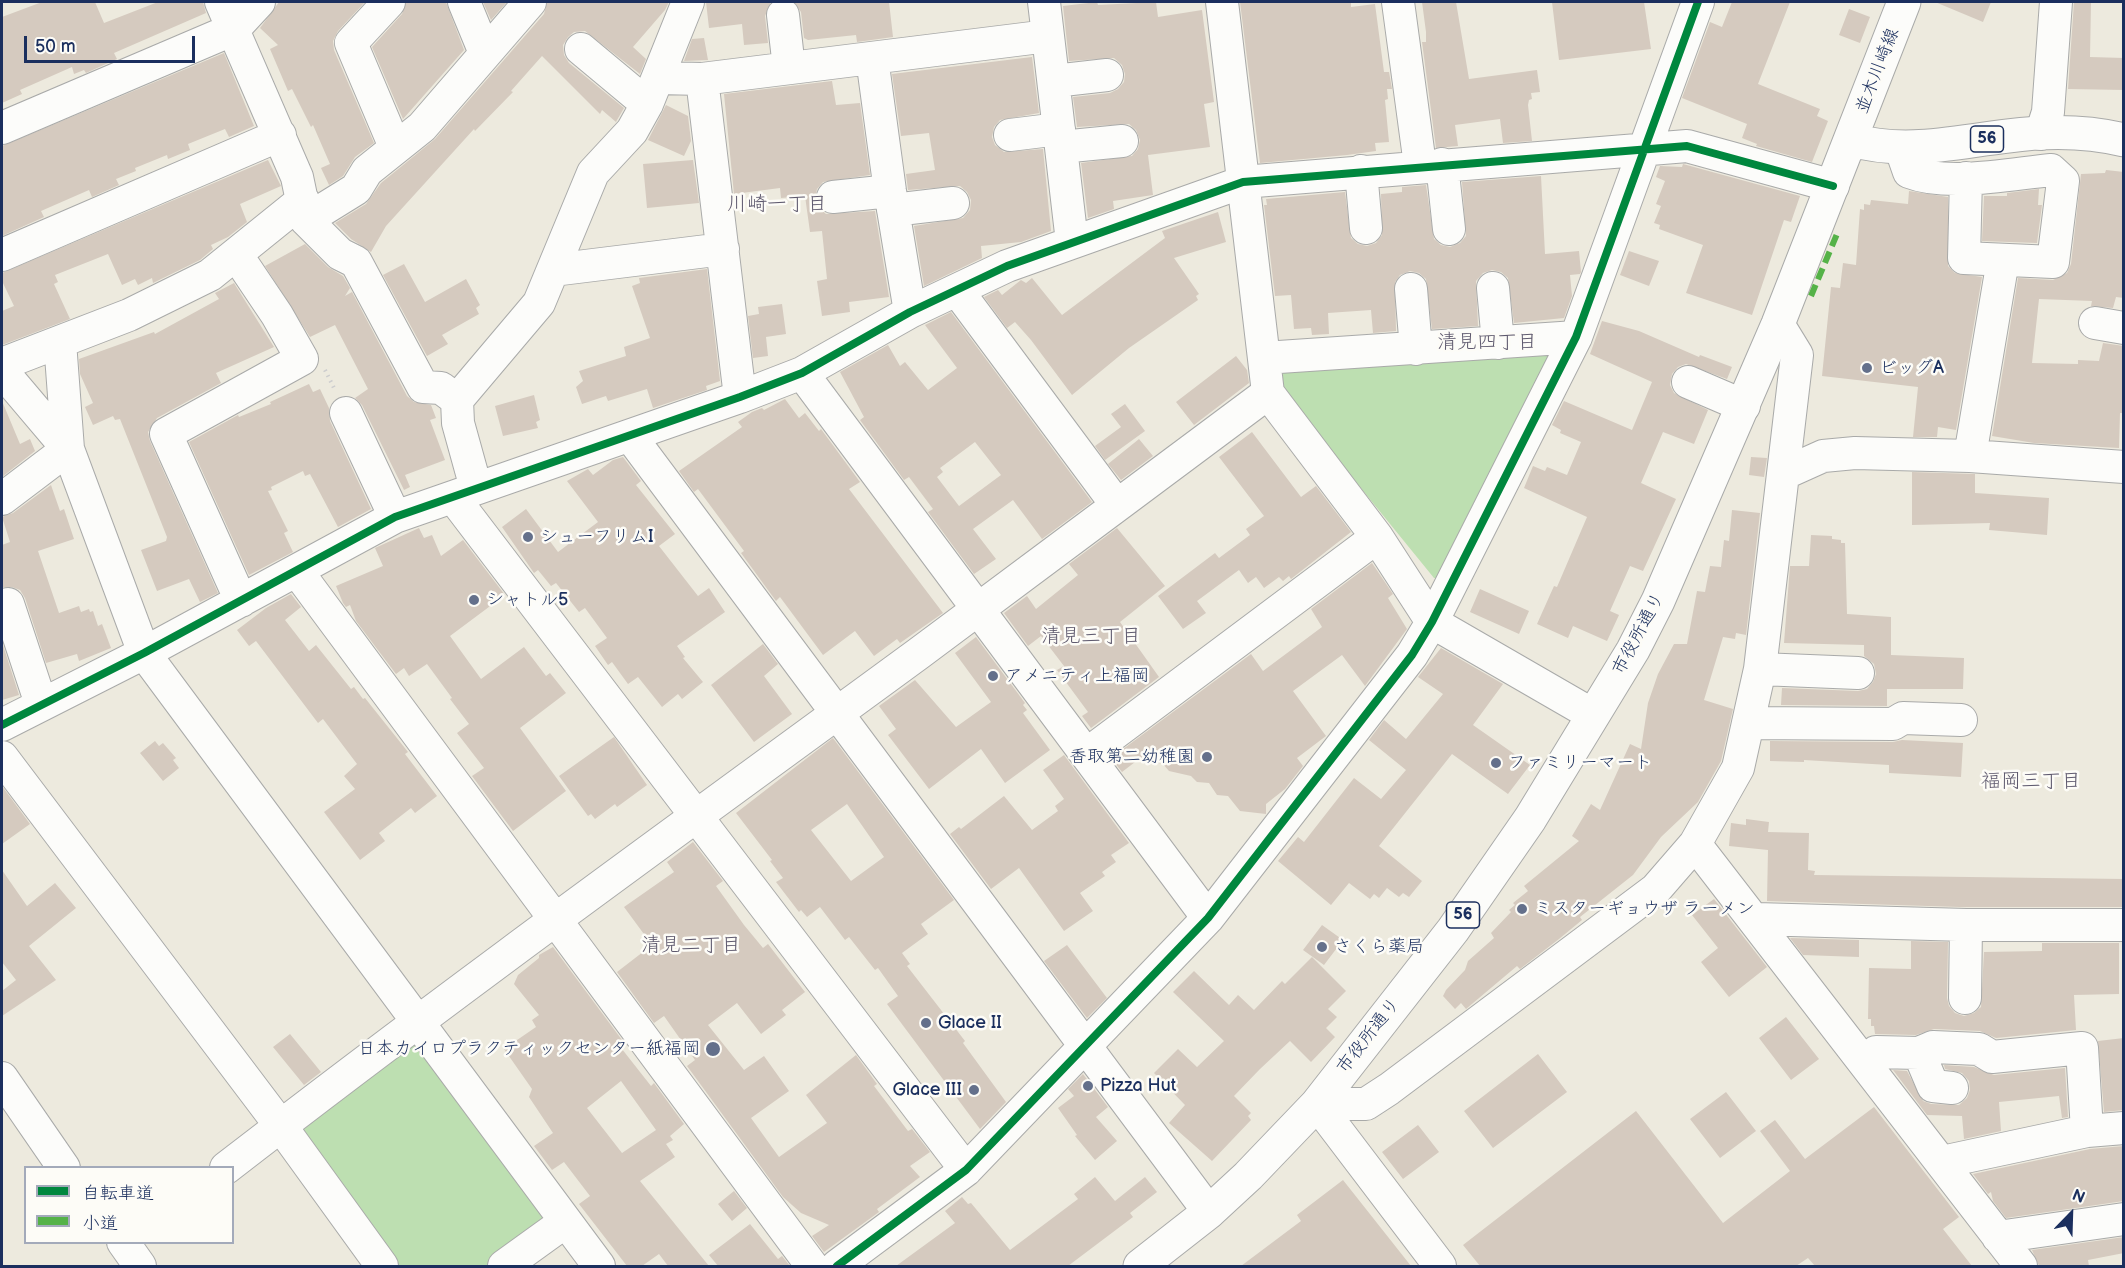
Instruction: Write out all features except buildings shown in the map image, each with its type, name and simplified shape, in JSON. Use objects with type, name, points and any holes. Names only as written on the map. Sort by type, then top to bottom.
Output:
[{"type":"main road","name":"並木川崎線","points":[[1852,140],[1904,2]]},
{"type":"main road","name":"56","points":[[1852,140],[1901,149],[2054,134],[2124,140]]},
{"type":"main road","name":"市役所通り","points":[[1140,1266],[1209,1212],[1248,1176],[1317,1104],[1453,930],[1530,819],[1633,650],[1658,601],[1744,406],[1852,140]]},
{"type":"street","points":[[2,128],[227,15],[259,2]]},
{"type":"street","points":[[389,2],[351,43],[395,147]]},
{"type":"street","points":[[464,2],[485,53]]},
{"type":"street","points":[[2,364],[129,315],[200,280],[236,254],[305,211],[356,189],[367,171],[422,127],[530,2]]},
{"type":"street","points":[[688,2],[653,91],[632,130],[593,172],[538,303],[457,400],[465,492],[698,815],[966,1170]]},
{"type":"street","points":[[1044,2],[1072,242]]},
{"type":"street","points":[[1222,2],[1268,393],[1377,537],[1432,622],[1593,715]]},
{"type":"street","points":[[1398,2],[1431,164],[1449,229]]},
{"type":"street","points":[[837,1266],[966,1170],[1208,918],[1412,655],[1432,622],[1576,337],[1698,2]]},
{"type":"street","points":[[1966,178],[1964,258],[2053,262],[2063,181],[2048,112],[2056,2]]},
{"type":"street","points":[[227,15],[297,177],[305,211],[340,254],[356,262],[423,387],[441,388],[457,400]]},
{"type":"street","points":[[783,15],[789,68]]},
{"type":"street","points":[[580,49],[653,91],[702,80],[1048,36]]},
{"type":"street","points":[[872,58],[891,200],[910,312]]},
{"type":"street","points":[[1054,81],[1107,75]]},
{"type":"street","points":[[702,80],[740,398]]},
{"type":"street","points":[[2,255],[280,135]]},
{"type":"street","points":[[1010,135],[1122,141]]},
{"type":"street","points":[[2,725],[144,653],[395,517],[740,398],[802,373],[910,312],[1006,266],[1243,182],[1431,164],[1644,147],[1687,146],[1833,186]]},
{"type":"street","points":[[1901,149],[1909,172],[1919,176],[1966,178],[2051,170],[2063,181]]},
{"type":"street","points":[[1361,171],[1366,228]]},
{"type":"street","points":[[833,197],[953,202]]},
{"type":"street","points":[[553,270],[723,249]]},
{"type":"street","points":[[236,254],[277,315],[302,359],[166,434],[241,601]]},
{"type":"street","points":[[1970,456],[2003,260]]},
{"type":"street","points":[[1411,288],[1416,349]]},
{"type":"street","points":[[1493,288],[1498,343]]},
{"type":"street","points":[[957,290],[1116,504]]},
{"type":"street","points":[[1317,1104],[1366,1104],[1389,1089],[1656,889],[1695,844],[1738,768],[1760,669],[1797,355],[1778,324]]},
{"type":"street","points":[[1264,358],[1576,337]]},
{"type":"street","points":[[60,342],[68,449],[144,653],[599,1266]]},
{"type":"street","points":[[2,371],[68,449]]},
{"type":"street","points":[[802,373],[1208,918]]},
{"type":"street","points":[[1688,382],[1744,406]]},
{"type":"street","points":[[227,1166],[415,1021],[978,610],[1116,504],[1268,393]]},
{"type":"street","points":[[346,413],[395,517]]},
{"type":"street","points":[[631,437],[835,715],[1209,1212]]},
{"type":"street","points":[[2,499],[68,449]]},
{"type":"street","points":[[1783,474],[1823,456],[1834,455],[1970,456],[2124,467]]},
{"type":"street","points":[[1087,754],[1377,537]]},
{"type":"street","points":[[297,571],[812,1266]]},
{"type":"street","points":[[8,604],[41,704]]},
{"type":"street","points":[[1760,669],[1858,673]]},
{"type":"street","points":[[1748,723],[1893,724],[1903,718],[1961,720]]},
{"type":"street","points":[[2,757],[280,1125],[382,1266]]},
{"type":"street","points":[[1695,844],[2021,1266]]},
{"type":"street","points":[[1755,919],[1966,925],[2124,925]]},
{"type":"street","points":[[1965,998],[1966,925]]},
{"type":"street","points":[[1867,1065],[1876,1052],[1919,1053],[1933,1047],[1979,1049],[1992,1057],[2082,1048],[2087,1131]]},
{"type":"street","points":[[1919,1053],[1933,1086],[1952,1088]]},
{"type":"street","points":[[4,1085],[63,1166]]},
{"type":"street","points":[[1317,1104],[1440,1266]]},
{"type":"street","points":[[1942,1162],[2087,1131],[2124,1128]]},
{"type":"street","points":[[1998,1237],[2124,1219]]},
{"type":"street","points":[[504,1266],[565,1221]]},
{"type":"path","points":[[302,359],[318,355],[346,413]]},
{"type":"green space","points":[[1551,345],[1554,358],[1444,578],[1434,578],[1281,390],[1281,370]]},
{"type":"green space","points":[[413,1042],[551,1220],[490,1266],[398,1266],[295,1133]]},
{"type":"marked path","points":[[1811,296],[1837,234]]},
{"type":"cycle path","points":[[837,1266],[966,1170],[1208,918],[1412,655],[1432,622],[1576,337],[1698,2]]},
{"type":"cycle path","points":[[2,725],[144,653],[395,517],[740,397],[802,373],[910,312],[1007,266],[1243,182],[1687,146],[1833,186]]},
{"type":"place","name":"ビッグA","points":[[1867,368]]},
{"type":"place","name":"シューフリムI","points":[[528,537]]},
{"type":"place","name":"シャトル5","points":[[474,600]]},
{"type":"place","name":"アメニティ上福岡","points":[[993,676]]},
{"type":"place","name":"香取第二幼稚園","points":[[1207,757]]},
{"type":"place","name":"ファミリーマート","points":[[1496,763]]},
{"type":"place","name":"ミスターギョウザ ラーメン","points":[[1522,909]]},
{"type":"place","name":"さくら薬局","points":[[1322,947]]},
{"type":"place","name":"Glace II","points":[[926,1023]]},
{"type":"place","name":"日本カイロプラクティックセンター紙福岡","points":[[713,1049]]},
{"type":"place","name":"Pizza Hut","points":[[1088,1086]]},
{"type":"place","name":"Glace III","points":[[974,1090]]},
{"type":"district","name":"川崎一丁目","points":[[777,205]]},
{"type":"district","name":"清見四丁目","points":[[1487,343]]},
{"type":"district","name":"清見三丁目","points":[[1091,637]]},
{"type":"district","name":"福岡三丁目","points":[[2031,782]]},
{"type":"district","name":"清見二丁目","points":[[691,946]]}]
